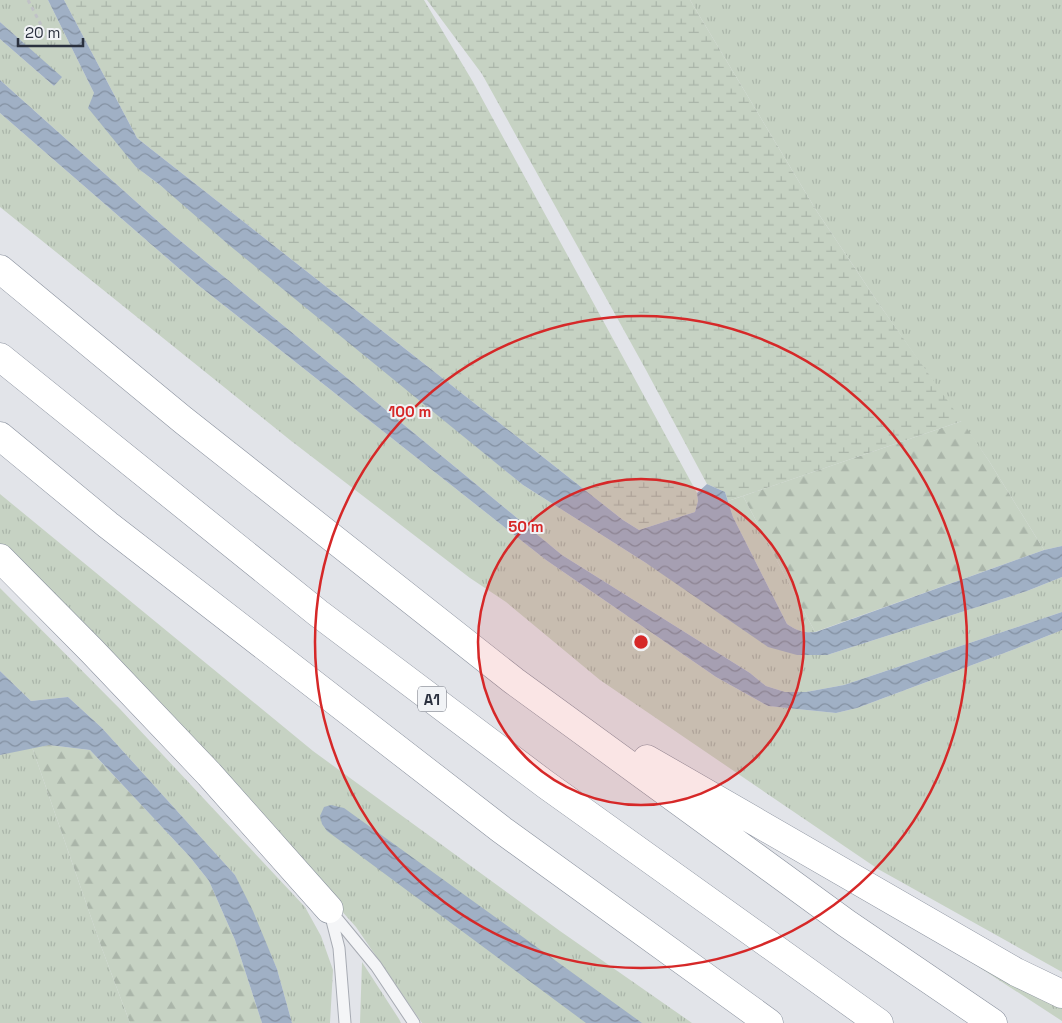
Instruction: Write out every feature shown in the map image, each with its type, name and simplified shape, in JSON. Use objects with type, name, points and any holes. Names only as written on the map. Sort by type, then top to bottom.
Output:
[{"type":"highway","points":[[0,269],[191,426],[514,681],[846,923],[993,1023]]},
{"type":"highway","name":"A1","points":[[0,358],[334,625],[545,784],[879,1023]]},
{"type":"highway","points":[[0,436],[108,525],[502,830],[769,1023]]},
{"type":"highway","points":[[0,558],[209,774],[329,909]]},
{"type":"highway","points":[[514,681],[1016,972],[1062,994]]},
{"type":"lane","points":[[329,909],[339,948],[345,1023]]},
{"type":"lane","points":[[329,909],[376,966],[414,1023]]},
{"type":"path","points":[[28,0],[50,40]]},
{"type":"green space","points":[[0,0],[48,0],[94,93],[136,167],[523,485],[646,563],[827,655],[1027,591],[1062,577],[1062,612],[844,685],[806,692],[785,692],[766,686],[750,673],[562,555],[171,233],[0,80],[0,39],[54,86],[61,77],[0,22]]},
{"type":"green space","points":[[64,0],[424,0],[473,82],[697,493],[698,501],[695,512],[639,530],[623,520],[137,138]]},
{"type":"green space","points":[[427,0],[690,0],[816,210],[879,304],[962,421],[728,501],[725,492],[707,484],[482,74]]},
{"type":"green space","points":[[690,0],[1062,0],[1062,546],[1044,550],[989,461],[816,210]]},
{"type":"green space","points":[[0,113],[198,285],[546,560],[716,677],[768,706],[836,713],[857,708],[1062,630],[1062,972],[878,869],[600,680],[506,602],[470,578],[290,440],[0,207]]},
{"type":"green space","points":[[962,421],[1044,550],[815,632],[743,496]]},
{"type":"green space","points":[[0,494],[313,751],[560,931],[692,1023],[422,1023],[356,927],[277,839],[0,552]]},
{"type":"green space","points":[[743,496],[815,632],[801,631],[787,624],[733,517],[728,501]]},
{"type":"green space","points":[[0,588],[120,709],[305,907],[321,936],[333,970],[330,1023],[292,1023],[277,969],[235,875],[102,728],[68,697],[31,701],[0,671]]},
{"type":"green space","points":[[49,745],[90,750],[190,857],[209,881],[235,940],[262,1023],[130,1023],[101,946],[32,747]]},
{"type":"green space","points":[[32,747],[101,946],[130,1023],[0,1023],[0,755]]},
{"type":"green space","points":[[939,941],[1062,1007],[1062,1021]]},
{"type":"green space","points":[[362,962],[399,1019],[401,1023],[360,1023]]},
{"type":"water","points":[[48,0],[64,0],[137,138],[623,520],[639,530],[695,512],[698,501],[697,493],[707,484],[725,492],[733,517],[787,624],[801,631],[816,632],[1044,550],[1062,546],[1062,577],[1027,591],[827,655],[797,655],[768,647],[646,563],[523,485],[136,167],[88,108],[94,93]]},
{"type":"water","points":[[0,22],[62,77],[54,86],[0,39]]},
{"type":"water","points":[[0,80],[171,233],[562,555],[750,673],[766,686],[785,692],[806,692],[844,685],[1062,612],[1062,630],[857,708],[836,713],[768,706],[716,677],[546,560],[198,285],[0,113]]},
{"type":"water","points":[[0,671],[31,701],[68,697],[102,728],[235,875],[253,911],[277,969],[292,1023],[262,1023],[235,940],[209,881],[190,857],[90,750],[49,745],[0,755]]},
{"type":"water","points":[[331,805],[344,808],[642,1023],[586,1023],[327,831],[322,824],[320,816],[324,807]]}]
